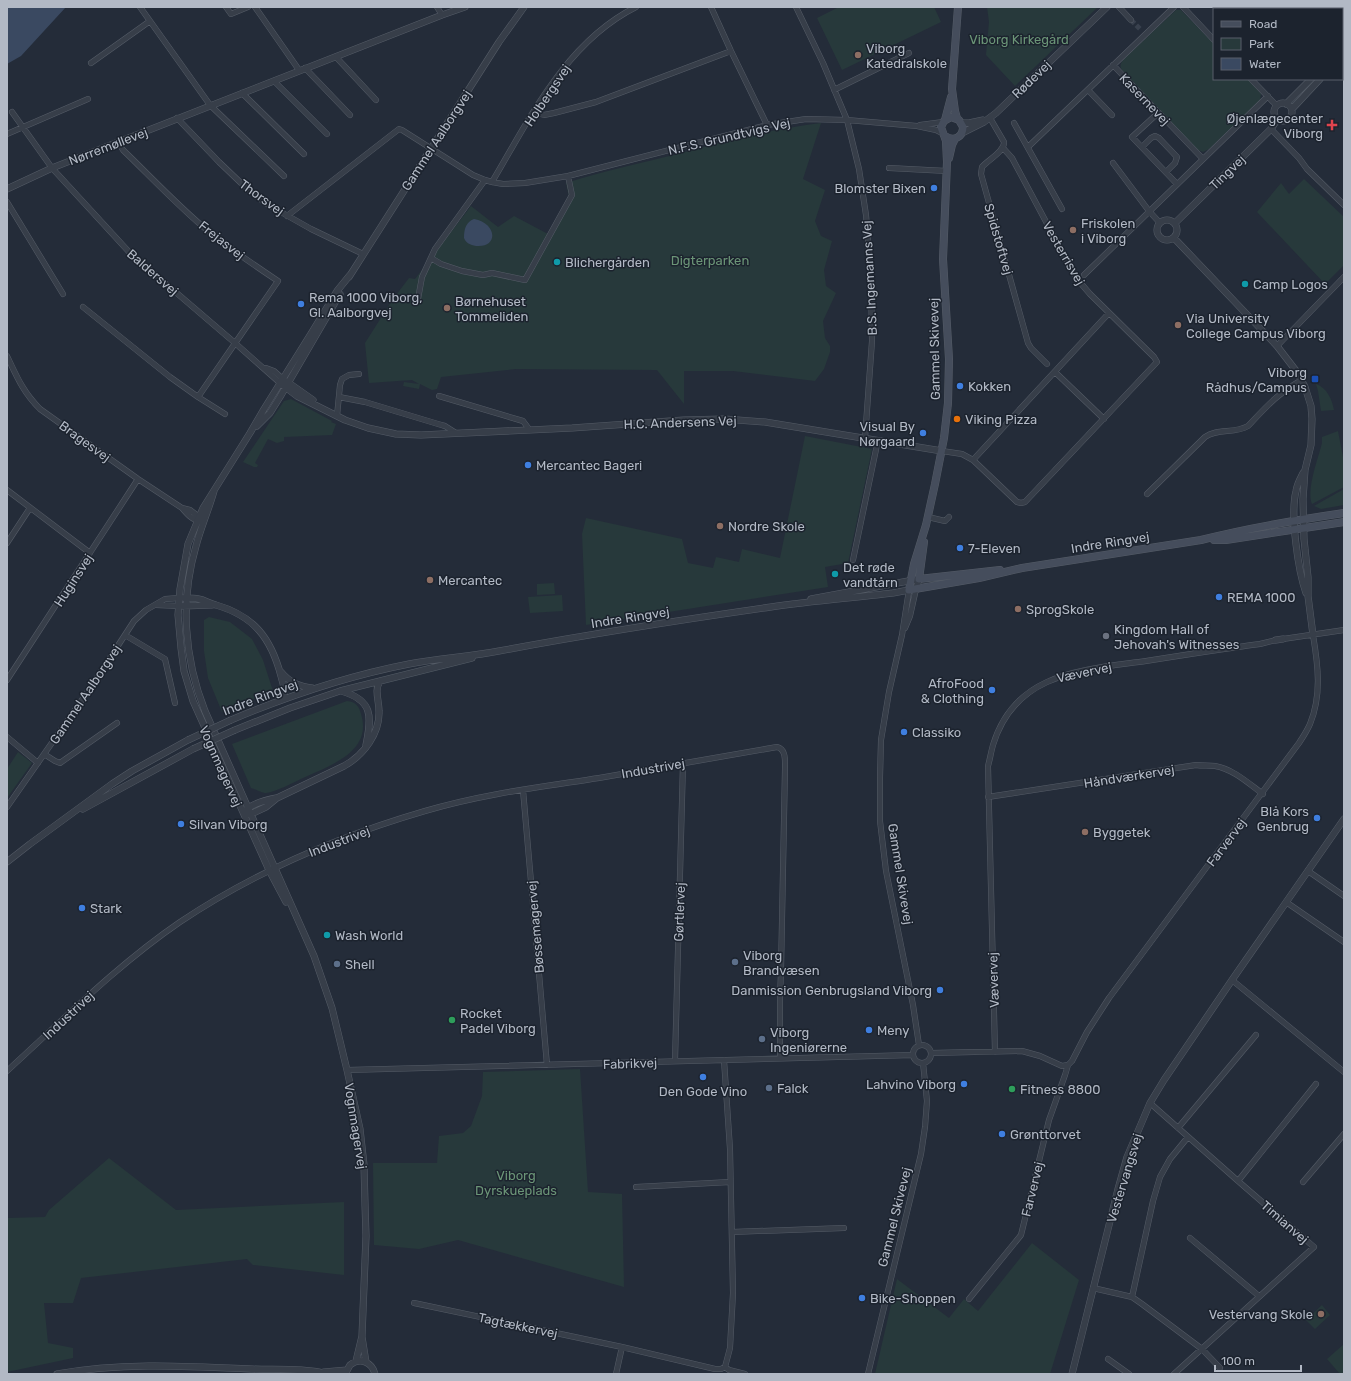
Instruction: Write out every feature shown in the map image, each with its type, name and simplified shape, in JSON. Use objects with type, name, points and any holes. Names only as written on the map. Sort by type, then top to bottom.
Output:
[{"type":"main road","points":[[952,88],[955,111],[963,127],[962,133],[955,139],[950,139],[943,134],[941,127],[944,121],[952,88],[958,7]]},
{"type":"main road","points":[[944,121],[951,117],[960,120]]},
{"type":"main road","name":"Gammel Skivevej","points":[[943,134],[947,162]]},
{"type":"main road","name":"Gammel Skivevej","points":[[909,590],[914,564],[928,517],[942,451],[946,417],[949,359],[943,259],[946,171],[947,162],[955,139]]},
{"type":"main road","name":"Indre Ringvej","points":[[909,590],[979,578],[1022,568],[1201,540],[1295,520],[1344,513]]},
{"type":"main road","name":"Indre Ringvej","points":[[1201,540],[1226,540],[1344,522]]},
{"type":"main road","name":"Gammel Skivevej","points":[[919,579],[926,525]]},
{"type":"main road","name":"Indre Ringvej","points":[[919,579],[978,571],[1022,568]]},
{"type":"street","points":[[140,7],[210,105],[284,176]]},
{"type":"street","points":[[226,7],[231,14],[248,7]]},
{"type":"street","points":[[255,7],[299,70]]},
{"type":"street","points":[[437,7],[442,15]]},
{"type":"street","name":"Nørremøllevej","points":[[7,189],[52,168],[210,105],[465,7]]},
{"type":"street","name":"Gammel Aalborgvej","points":[[7,807],[91,687],[139,615],[165,599],[179,598],[188,544],[198,518],[281,381],[338,291],[499,42],[524,7]]},
{"type":"street","name":"Holbergsvej","points":[[492,182],[561,70],[581,49],[606,27],[636,7]]},
{"type":"street","points":[[711,7],[767,125]]},
{"type":"street","name":"B.S. Ingemanns Vej","points":[[796,7],[847,120],[859,169],[866,215],[871,278],[872,341],[865,438]]},
{"type":"street","name":"Rødevej","points":[[962,133],[990,118],[1107,7]]},
{"type":"street","points":[[1119,7],[1131,20]]},
{"type":"street","name":"Kasernevej","points":[[1174,7],[1143,32],[1113,65],[1203,159]]},
{"type":"street","points":[[1182,7],[1213,39]]},
{"type":"street","points":[[91,63],[150,21]]},
{"type":"street","points":[[534,112],[544,115],[596,102],[731,51]]},
{"type":"street","points":[[834,90],[909,53]]},
{"type":"street","points":[[336,57],[376,100]]},
{"type":"street","points":[[1028,147],[1113,65]]},
{"type":"street","points":[[305,68],[350,115]]},
{"type":"street","points":[[1253,80],[1276,106]]},
{"type":"street","points":[[1286,104],[1310,80]]},
{"type":"street","points":[[1292,109],[1286,104],[1281,103],[1274,108],[1274,114],[1277,120],[1282,122],[1288,120],[1292,116],[1292,109],[1319,80]]},
{"type":"street","points":[[274,81],[327,134]]},
{"type":"street","points":[[1088,90],[1112,115]]},
{"type":"street","points":[[242,93],[304,154]]},
{"type":"street","points":[[1084,275],[1268,96]]},
{"type":"street","points":[[7,134],[88,99]]},
{"type":"street","name":"Baldersvej","points":[[12,112],[52,168],[130,252],[281,381]]},
{"type":"street","points":[[1158,113],[1132,137],[1177,184]]},
{"type":"street","name":"Thorsvej","points":[[178,118],[219,162],[241,183],[266,203],[287,216],[363,254]]},
{"type":"street","points":[[960,120],[969,123],[990,118],[1004,142],[1003,148]]},
{"type":"street","name":"N.F.S. Grundtvigs Vej","points":[[287,216],[396,130],[402,130],[473,175],[485,180],[503,184],[525,183],[568,176],[767,125],[806,119],[847,120],[917,126],[936,130],[943,134]]},
{"type":"street","name":"Tingvej","points":[[1174,223],[1271,129],[1277,120]]},
{"type":"street","name":"N.F.S. Grundtvigs Vej","points":[[917,126],[944,121]]},
{"type":"street","points":[[1014,123],[1062,209]]},
{"type":"street","points":[[1271,129],[1300,158],[1307,169],[1344,205]]},
{"type":"street","points":[[1142,147],[1155,136],[1163,142],[1177,157],[1175,163],[1166,172]]},
{"type":"street","name":"Frejasvej","points":[[118,142],[124,150],[168,194],[208,230],[238,254],[278,282],[236,343]]},
{"type":"street","name":"Vesterrisvej","points":[[1003,148],[1012,158],[1078,280],[1090,294],[1154,357],[1157,362],[1104,418]]},
{"type":"street","name":"Spidstoftvej","points":[[1003,148],[984,165],[981,170],[981,174],[1028,343],[1047,364]]},
{"type":"street","points":[[1113,163],[1149,211],[1160,223]]},
{"type":"street","points":[[889,168],[946,171]]},
{"type":"street","points":[[431,258],[441,264],[462,271],[483,275],[492,273],[526,280],[572,196],[568,176]]},
{"type":"street","points":[[418,299],[422,278],[435,249],[485,180]]},
{"type":"street","points":[[7,202],[63,294]]},
{"type":"street","points":[[1169,220],[1174,223],[1177,231],[1174,238],[1167,240],[1158,235],[1157,228],[1162,221],[1169,220]]},
{"type":"street","points":[[1174,238],[1277,346],[1291,363],[1302,380],[1311,406],[1312,419],[1312,445],[1305,470]]},
{"type":"street","name":"Gammel Aalborgvej","points":[[250,433],[270,413],[287,386],[350,274]]},
{"type":"street","points":[[1277,346],[1344,277]]},
{"type":"street","points":[[83,307],[170,378],[225,414]]},
{"type":"street","points":[[973,460],[1109,313]]},
{"type":"street","points":[[198,397],[236,343]]},
{"type":"street","name":"Bragesvej","points":[[7,356],[29,398],[40,409],[138,479],[182,508],[190,510],[204,522]]},
{"type":"street","points":[[942,451],[962,454],[973,460],[1012,498],[1017,502],[1025,502],[1104,418],[1055,372]]},
{"type":"street","points":[[337,416],[342,379],[349,375],[359,374]]},
{"type":"street","points":[[1148,494],[1205,437],[1211,433],[1243,429],[1248,426],[1276,396],[1302,380]]},
{"type":"street","name":"H.C. Andersens Vej","points":[[281,381],[297,396],[337,416],[368,428],[396,434],[421,435],[724,419],[765,422],[942,451]]},
{"type":"street","points":[[439,396],[523,421],[529,429]]},
{"type":"street","points":[[339,397],[366,402],[446,426],[456,433]]},
{"type":"street","points":[[853,560],[878,440]]},
{"type":"street","name":"Farvervej","points":[[969,1299],[1021,1235],[1049,1120],[1066,1075],[1068,1065],[1072,1061],[1087,1032],[1109,998],[1263,794],[1299,744],[1310,724],[1317,702],[1318,669],[1308,596],[1302,499],[1305,470]]},
{"type":"street","name":"Farvervej","points":[[1305,470],[1296,489],[1294,506],[1296,540],[1303,584],[1308,596]]},
{"type":"street","name":"Huginsvej","points":[[7,680],[138,479]]},
{"type":"street","points":[[7,490],[90,553]]},
{"type":"street","name":"Gammel Aalborgvej","points":[[187,598],[196,545],[214,491]]},
{"type":"street","points":[[7,543],[30,508]]},
{"type":"street","points":[[928,517],[945,521],[949,516]]},
{"type":"street","name":"Indre Ringvej","points":[[772,607],[919,579]]},
{"type":"street","name":"Gammel Skivevej","points":[[902,635],[910,616],[919,579]]},
{"type":"street","name":"Indre Ringvej","points":[[7,862],[132,771],[188,740],[231,720],[315,688],[408,664],[437,659],[491,652],[564,639],[772,607],[909,590]]},
{"type":"street","name":"Gammel Skivevej","points":[[909,590],[902,635],[889,692],[881,740],[880,821],[886,869],[913,1005],[919,1045]]},
{"type":"street","points":[[179,598],[200,599],[227,608],[237,612],[251,621],[260,630],[269,644],[280,671],[285,693],[278,702]]},
{"type":"street","name":"Vognmagervej","points":[[179,598],[179,632],[184,671],[193,702],[269,870],[299,924]]},
{"type":"street","name":"Vognmagervej","points":[[187,598],[188,646],[196,686],[205,711],[314,956],[332,1008],[348,1070],[360,1129],[364,1165],[366,1236],[362,1336],[366,1362]]},
{"type":"street","points":[[156,605],[215,605]]},
{"type":"street","name":"Vævervej","points":[[995,1052],[988,766],[993,745],[1000,727],[1009,713],[1023,697],[1034,688],[1048,681],[1078,671],[1344,630]]},
{"type":"street","name":"Gammel Aalborgvej","points":[[125,635],[165,659],[175,703]]},
{"type":"street","name":"Indre Ringvej","points":[[61,822],[193,749],[290,708],[340,691],[439,667],[491,652]]},
{"type":"street","points":[[280,671],[288,680],[295,684],[315,688]]},
{"type":"street","points":[[243,814],[251,814],[266,807],[278,798],[351,762],[362,752],[375,734],[379,721],[379,704],[376,688],[380,681]]},
{"type":"street","points":[[340,691],[358,698],[366,706],[369,724],[366,746]]},
{"type":"street","name":"Gammel Aalborgvej","points":[[44,754],[60,763],[117,723]]},
{"type":"street","points":[[7,737],[38,763]]},
{"type":"street","name":"Industrivej","points":[[7,1071],[95,990],[146,946],[200,909],[269,870],[319,848],[426,811],[477,798],[776,747],[781,748],[784,752],[786,768],[780,999],[780,1058]]},
{"type":"street","name":"Gørtlervej","points":[[675,1061],[683,764]]},
{"type":"street","name":"Håndværkervej","points":[[988,797],[1196,765],[1215,766],[1228,770],[1241,777],[1263,794]]},
{"type":"street","name":"Bøssemagervej","points":[[523,790],[547,1065]]},
{"type":"street","points":[[243,814],[248,808],[263,801],[278,798]]},
{"type":"street","name":"Vestervangsvej","points":[[1072,1374],[1120,1182],[1128,1156],[1150,1103],[1232,980],[1344,819]]},
{"type":"street","points":[[1308,871],[1344,896]]},
{"type":"street","points":[[1286,902],[1344,942]]},
{"type":"street","points":[[1232,980],[1344,1072]]},
{"type":"street","points":[[1178,1128],[1256,1035]]},
{"type":"street","points":[[919,1045],[927,1046],[931,1053],[929,1060],[923,1063],[916,1061],[913,1055],[914,1049],[919,1045]]},
{"type":"street","points":[[931,1053],[1022,1051],[1031,1053],[1062,1066],[1068,1065]]},
{"type":"street","name":"Fabrikvej","points":[[348,1070],[913,1055]]},
{"type":"street","points":[[724,1060],[730,1148],[732,1232],[732,1307],[730,1348],[725,1367]]},
{"type":"street","name":"Gammel Skivevej","points":[[868,1374],[921,1154],[927,1101],[923,1063]]},
{"type":"street","points":[[1238,1181],[1316,1084]]},
{"type":"street","name":"Timianvej","points":[[1150,1103],[1314,1247],[1174,1374]]},
{"type":"street","points":[[1303,1182],[1344,1134]]},
{"type":"street","points":[[1132,1297],[1153,1201],[1160,1177],[1170,1159],[1188,1137]]},
{"type":"street","points":[[636,1187],[730,1182]]},
{"type":"street","points":[[732,1232],[844,1228]]},
{"type":"street","points":[[1190,1238],[1259,1296]]},
{"type":"street","points":[[1093,1288],[1132,1297],[1202,1349],[1220,1368]]},
{"type":"street","name":"Tagtækkervej","points":[[414,1303],[622,1347],[715,1369],[725,1367],[729,1370],[745,1374]]},
{"type":"street","name":"Vognmagervej","points":[[356,1361],[362,1336]]},
{"type":"street","points":[[616,1374],[622,1347]]},
{"type":"street","points":[[1108,1359],[1128,1374]]},
{"type":"street","points":[[57,1374],[106,1367],[144,1365],[325,1373],[346,1372],[350,1365],[356,1361],[366,1362],[373,1368],[375,1374]]},
{"type":"street","points":[[208,1367],[208,1374]]},
{"type":"green space","name":"Viborg Katedralskole","points":[[839,7],[934,7],[941,22],[842,70],[817,18]]},
{"type":"green space","name":"Viborg Kirkegård","points":[[987,7],[1098,7],[1015,86],[986,55],[989,22]]},
{"type":"green space","points":[[1176,10],[1181,10],[1213,43],[1213,80],[1249,80],[1261,94],[1260,100],[1209,149],[1203,152],[1198,150],[1122,70],[1121,63]]},
{"type":"green space","name":"Digterparken","points":[[821,123],[803,179],[825,190],[815,221],[821,236],[832,241],[824,270],[826,286],[836,293],[823,321],[825,338],[830,346],[830,352],[824,369],[815,381],[733,371],[684,371],[684,404],[657,370],[516,369],[441,377],[437,389],[432,390],[420,384],[419,389],[403,386],[404,382],[419,384],[412,380],[369,383],[365,343],[393,299],[409,278],[415,279],[471,206],[498,227],[514,216],[548,234],[569,197],[566,183],[749,136]]},
{"type":"green space","points":[[1304,179],[1344,217],[1344,265],[1325,284],[1257,212],[1281,183],[1289,194]]},
{"type":"green space","points":[[1316,384],[1326,391],[1332,402],[1334,410],[1321,411]]},
{"type":"green space","points":[[291,399],[336,424],[332,435],[284,437],[284,441],[277,443],[268,439],[255,463],[258,465],[257,467],[243,462],[284,401]]},
{"type":"green space","points":[[1338,431],[1344,462],[1344,487],[1312,504],[1310,491],[1311,483],[1322,443],[1322,437]]},
{"type":"green space","points":[[805,436],[872,449],[848,563],[825,567],[828,587],[586,625],[582,534],[586,518],[682,539],[688,563],[713,568],[716,557],[739,562],[742,549],[780,558]]},
{"type":"green space","points":[[1344,489],[1344,505],[1321,509],[1314,506]]},
{"type":"green space","points":[[554,583],[555,594],[537,595],[537,584]]},
{"type":"green space","points":[[562,595],[563,611],[530,613],[528,597]]},
{"type":"green space","points":[[209,617],[230,622],[252,639],[263,660],[273,691],[222,712],[208,678],[204,651],[204,620]]},
{"type":"green space","points":[[347,701],[355,703],[361,714],[363,727],[361,738],[355,748],[346,756],[325,768],[275,791],[264,793],[251,788],[232,744]]},
{"type":"green space","points":[[18,752],[32,763],[7,798],[7,769]]},
{"type":"green space","name":"Viborg Dyrskueplads","points":[[580,1069],[588,1192],[622,1194],[624,1287],[458,1240],[419,1249],[374,1245],[373,1163],[437,1163],[439,1136],[463,1133],[471,1126],[482,1096],[483,1072]]},
{"type":"green space","points":[[109,1158],[176,1210],[344,1202],[344,1275],[253,1265],[247,1259],[81,1278],[73,1303],[44,1303],[48,1343],[73,1348],[73,1358],[7,1372],[7,1218],[45,1217],[49,1210]]},
{"type":"green space","points":[[1032,1243],[1079,1280],[1050,1374],[875,1374],[897,1279],[949,1318],[964,1299],[978,1311]]},
{"type":"green space","points":[[1322,1305],[1330,1315],[1315,1329],[1306,1320]]},
{"type":"green space","points":[[1344,1344],[1344,1374],[1340,1374],[1327,1359]]},
{"type":"water","points":[[7,7],[66,7],[21,56],[7,64]]},
{"type":"water","points":[[474,219],[482,221],[491,230],[492,239],[489,243],[483,246],[468,244],[464,238],[466,226]]},
{"type":"tunnel","points":[[1131,20],[1141,30]]},
{"type":"place","name":"Viborg Katedralskole","points":[[858,55]]},
{"type":"place","name":"Øjenlægecenter Viborg","points":[[1332,125]]},
{"type":"place","name":"Blomster Bixen","points":[[934,188]]},
{"type":"place","name":"Friskolen i Viborg","points":[[1073,230]]},
{"type":"place","name":"Blichergården","points":[[557,262]]},
{"type":"place","name":"Camp Logos","points":[[1245,284]]},
{"type":"place","name":"Rema 1000 Viborg, Gl. Aalborgvej","points":[[301,304]]},
{"type":"place","name":"Børnehuset Tommeliden","points":[[447,308]]},
{"type":"place","name":"Via University College Campus Viborg","points":[[1178,325]]},
{"type":"place","name":"Viborg Rådhus/Campus","points":[[1315,379]]},
{"type":"place","name":"Kokken","points":[[960,386]]},
{"type":"place","name":"Viking Pizza","points":[[957,419]]},
{"type":"place","name":"Visual By Nørgaard","points":[[923,433]]},
{"type":"place","name":"Mercantec Bageri","points":[[528,465]]},
{"type":"place","name":"Nordre Skole","points":[[720,526]]},
{"type":"place","name":"7-Eleven","points":[[960,548]]},
{"type":"place","name":"Det røde vandtårn","points":[[835,574]]},
{"type":"place","name":"Mercantec","points":[[430,580]]},
{"type":"place","name":"REMA 1000","points":[[1219,597]]},
{"type":"place","name":"SprogSkole","points":[[1018,609]]},
{"type":"place","name":"Kingdom Hall of Jehovah's Witnesses","points":[[1106,636]]},
{"type":"place","name":"AfroFood & Clothing","points":[[992,690]]},
{"type":"place","name":"Classiko","points":[[904,732]]},
{"type":"place","name":"Blå Kors Genbrug","points":[[1317,818]]},
{"type":"place","name":"Silvan Viborg","points":[[181,824]]},
{"type":"place","name":"Byggetek","points":[[1085,832]]},
{"type":"place","name":"Stark","points":[[82,908]]},
{"type":"place","name":"Wash World","points":[[327,935]]},
{"type":"place","name":"Viborg Brandvæsen","points":[[735,962]]},
{"type":"place","name":"Shell","points":[[337,964]]},
{"type":"place","name":"Danmission Genbrugsland Viborg","points":[[940,990]]},
{"type":"place","name":"Rocket Padel Viborg","points":[[452,1020]]},
{"type":"place","name":"Meny","points":[[869,1030]]},
{"type":"place","name":"Viborg Ingeniørerne","points":[[762,1039]]},
{"type":"place","name":"Den Gode Vino","points":[[703,1077]]},
{"type":"place","name":"Lahvino Viborg","points":[[964,1084]]},
{"type":"place","name":"Falck","points":[[769,1088]]},
{"type":"place","name":"Fitness 8800","points":[[1012,1089]]},
{"type":"place","name":"Grønttorvet","points":[[1002,1134]]},
{"type":"place","name":"Bike-Shoppen","points":[[862,1298]]},
{"type":"place","name":"Vestervang Skole","points":[[1321,1314]]}]
